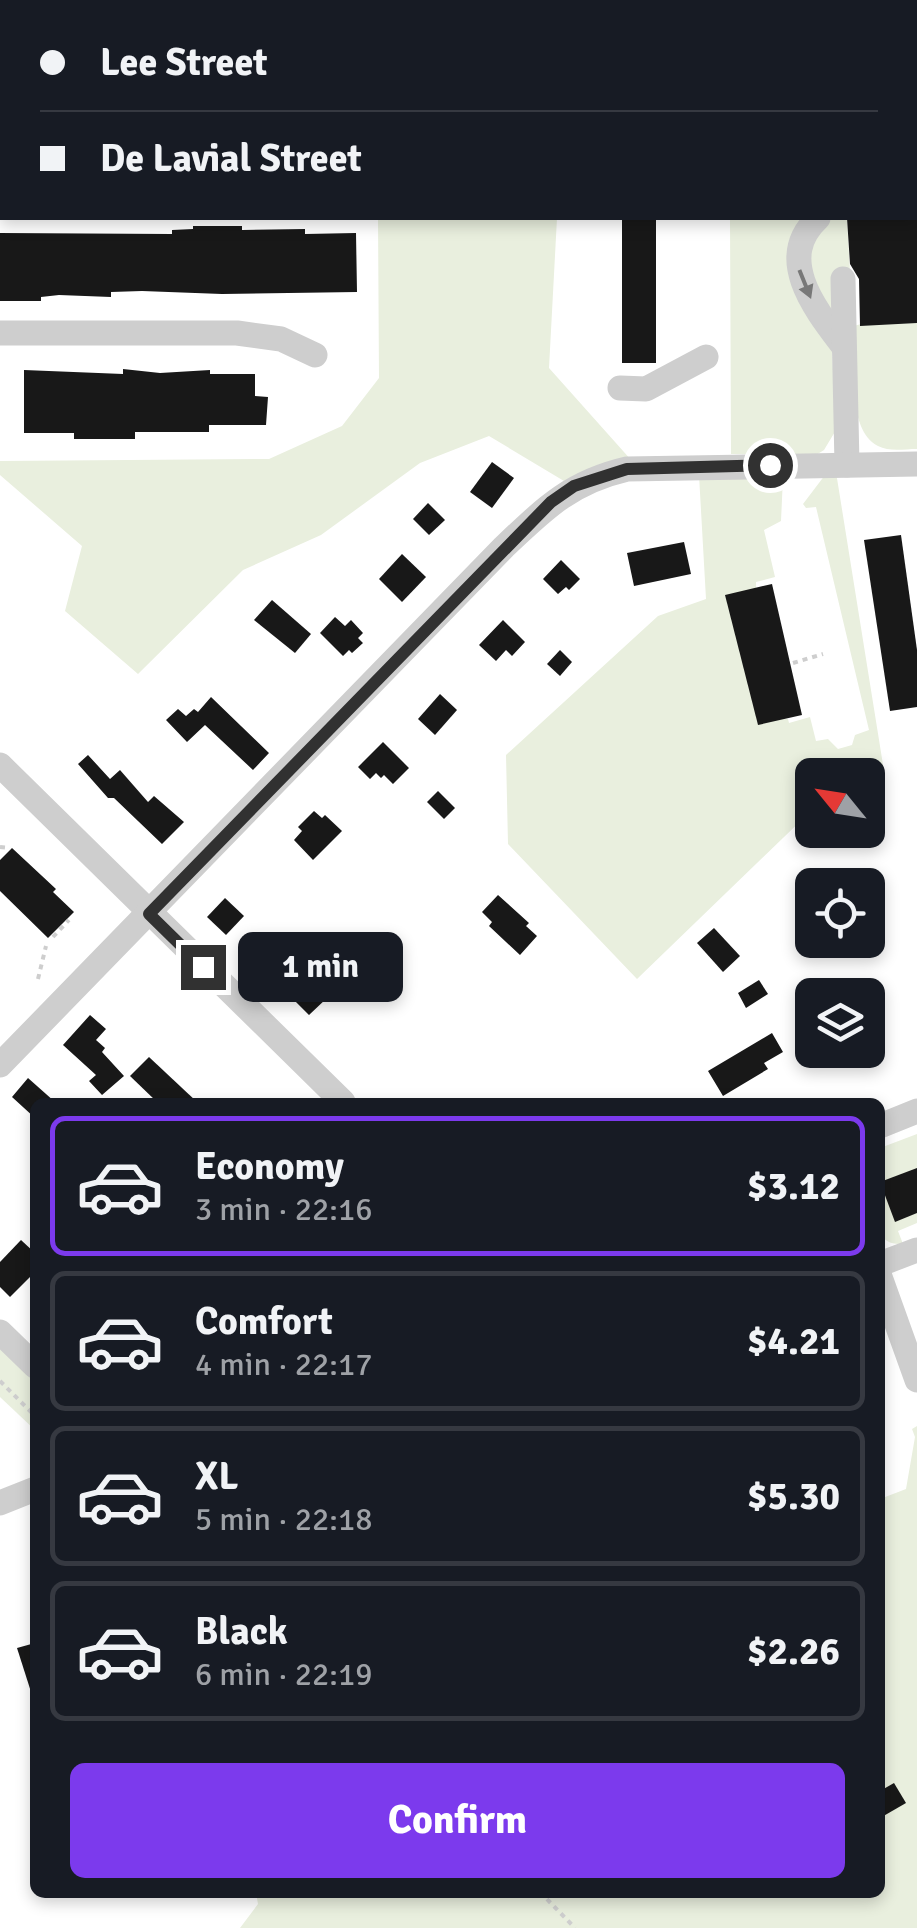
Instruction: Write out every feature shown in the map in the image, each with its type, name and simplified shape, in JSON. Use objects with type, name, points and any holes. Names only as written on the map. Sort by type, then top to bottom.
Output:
[{"type":"street","points":[[816,220],[804,232],[798,246],[798,266],[802,284],[844,348]]},
{"type":"street","points":[[843,279],[846,465]]},
{"type":"street","points":[[0,334],[237,332],[281,338],[315,355]]},
{"type":"street","points":[[620,388],[646,389],[706,356]]},
{"type":"street","points":[[0,1065],[504,546],[574,486],[627,469],[917,464]]},
{"type":"street","points":[[0,765],[338,1098]]},
{"type":"street","points":[[885,1124],[917,1112]]},
{"type":"street","points":[[885,1262],[917,1250]]},
{"type":"street","points":[[885,1285],[907,1320],[917,1380]]},
{"type":"street","points":[[0,1332],[30,1361]]},
{"type":"street","points":[[0,1503],[30,1491]]},
{"type":"path","points":[[793,663],[823,654]]},
{"type":"path","points":[[0,847],[10,848]]},
{"type":"path","points":[[54,937],[69,920]]},
{"type":"path","points":[[38,979],[46,946]]},
{"type":"path","points":[[0,1381],[30,1411]]},
{"type":"path","points":[[546,1898],[576,1928]]},
{"type":"green space","points":[[378,220],[557,220],[549,368],[632,461],[594,467],[564,481],[489,436],[420,463],[321,535],[243,570],[138,674],[65,611],[82,546],[0,475],[0,461],[269,459],[342,426],[379,378]]},
{"type":"green space","points":[[730,220],[806,220],[798,230],[832,350],[836,430],[824,450],[816,455],[731,454]]},
{"type":"green space","points":[[828,220],[847,220],[850,272],[837,323],[805,265],[804,255]]},
{"type":"green space","points":[[917,311],[917,449],[887,449],[868,438],[856,409],[853,326]]},
{"type":"green space","points":[[836,472],[882,758],[795,758],[795,826],[637,979],[508,844],[506,755],[658,616],[706,599],[699,475],[783,477],[781,521],[764,530],[775,577],[756,582],[759,705],[789,723],[810,717],[816,741],[828,739],[838,749],[852,745],[855,735],[869,730],[816,507],[806,508],[803,504],[825,475]]},
{"type":"green space","points":[[917,1134],[917,1223],[898,1231],[903,1244],[885,1239],[885,1146]]},
{"type":"green space","points":[[0,1332],[30,1360],[30,1425],[0,1397]]},
{"type":"green space","points":[[917,1426],[917,1928],[240,1928],[258,1904],[257,1898],[885,1898],[885,1497],[906,1489],[915,1437],[912,1429]]},
{"type":"building","points":[[622,220],[656,220],[656,363],[622,363]]},
{"type":"building","points":[[847,220],[917,220],[917,323],[860,326],[859,279],[850,264]]},
{"type":"building","points":[[193,226],[305,229],[305,234],[356,233],[357,292],[142,291],[111,292],[111,297],[59,295],[41,297],[41,301],[0,301],[0,233],[172,234],[172,230]]},
{"type":"building","points":[[123,369],[255,374],[255,396],[268,397],[266,425],[209,425],[209,432],[135,432],[135,439],[74,439],[74,433],[24,433],[24,370],[123,374]]},
{"type":"building","points":[[492,462],[514,478],[492,508],[470,492]]},
{"type":"building","points":[[428,503],[445,520],[429,535],[413,519]]},
{"type":"building","points":[[901,535],[917,650],[917,707],[890,711],[864,540]]},
{"type":"building","points":[[684,542],[691,574],[634,586],[627,553]]},
{"type":"building","points":[[402,554],[426,577],[402,602],[379,579]]},
{"type":"building","points":[[561,560],[580,579],[558,594],[543,579]]},
{"type":"building","points":[[772,584],[802,715],[758,725],[725,595]]},
{"type":"building","points":[[272,600],[311,634],[295,653],[254,620]]},
{"type":"building","points":[[335,617],[345,626],[351,620],[363,633],[358,638],[363,643],[343,656],[320,633]]},
{"type":"building","points":[[503,620],[525,642],[512,656],[506,650],[496,661],[479,645]]},
{"type":"building","points":[[560,650],[572,662],[560,676],[547,664]]},
{"type":"building","points":[[440,694],[457,710],[435,735],[418,719]]},
{"type":"building","points":[[211,697],[269,753],[253,770],[205,725],[187,742],[166,720],[178,709],[186,716],[194,709],[198,712]]},
{"type":"building","points":[[383,742],[409,768],[393,784],[376,773],[370,779],[358,767]]},
{"type":"building","points":[[88,755],[110,779],[120,770],[148,802],[154,796],[184,822],[162,844],[114,798],[108,798],[78,764]]},
{"type":"building","points":[[438,791],[455,808],[444,819],[427,802]]},
{"type":"building","points":[[314,811],[322,818],[325,815],[342,831],[313,860],[294,840],[302,831],[298,827]]},
{"type":"building","points":[[12,848],[56,889],[53,892],[74,912],[48,938],[0,891],[0,860]]},
{"type":"building","points":[[498,895],[529,923],[526,926],[537,936],[520,955],[489,926],[492,922],[482,912]]},
{"type":"building","points":[[225,898],[244,916],[226,935],[207,917]]},
{"type":"building","points":[[714,928],[740,956],[723,972],[697,943]]},
{"type":"building","points":[[325,960],[345,981],[309,1015],[295,1001],[303,994],[297,987]]},
{"type":"building","points":[[759,980],[768,994],[746,1008],[738,993]]},
{"type":"building","points":[[90,1015],[106,1029],[96,1040],[105,1048],[102,1052],[124,1076],[102,1095],[89,1081],[96,1075],[63,1045]]},
{"type":"building","points":[[772,1033],[783,1052],[764,1063],[768,1069],[723,1096],[708,1071]]},
{"type":"building","points":[[149,1057],[193,1098],[153,1098],[130,1076]]},
{"type":"building","points":[[28,1078],[50,1098],[30,1098],[30,1113],[12,1097]]},
{"type":"building","points":[[917,1168],[917,1213],[895,1222],[885,1195],[885,1180]]},
{"type":"building","points":[[21,1240],[30,1248],[30,1277],[10,1297],[0,1287],[0,1262]]},
{"type":"building","points":[[30,1644],[30,1689],[17,1648]]},
{"type":"building","points":[[894,1783],[906,1803],[885,1815],[885,1788]]},
{"type":"route","points":[[203,967],[149,914],[551,502],[574,486],[627,469],[770,465]]}]
